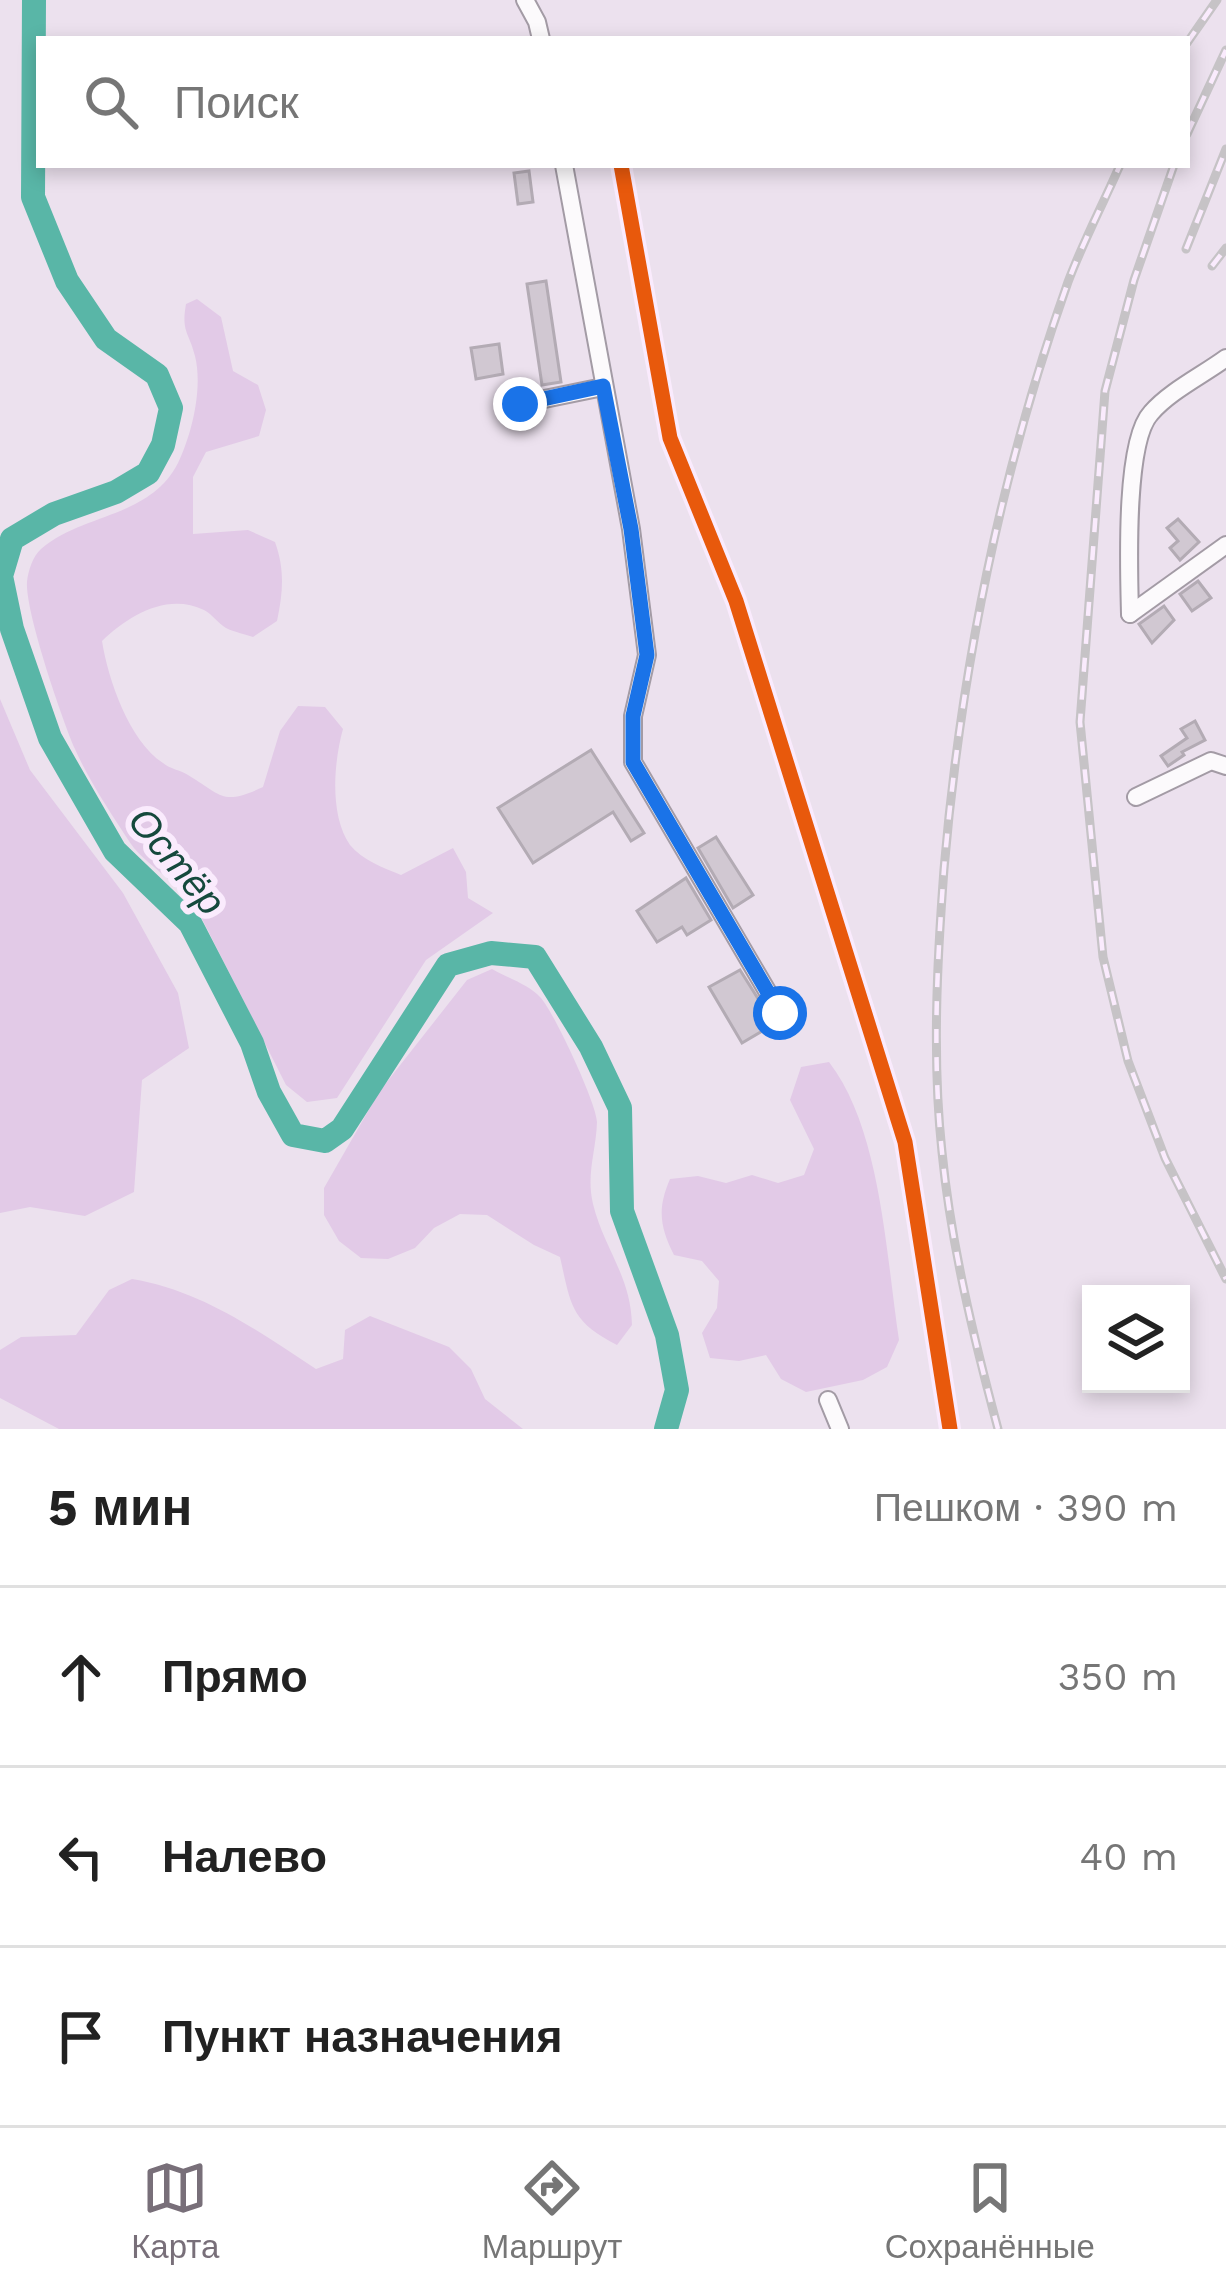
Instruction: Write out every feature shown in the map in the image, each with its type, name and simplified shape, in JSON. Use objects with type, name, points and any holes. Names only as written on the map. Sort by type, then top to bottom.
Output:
[{"type":"street","points":[[525,0],[539,31]]},
{"type":"street","points":[[539,31],[541,0]]},
{"type":"street","points":[[564,168],[631,529],[647,655],[633,716],[633,762],[780,1013]]},
{"type":"street","points":[[622,168],[670,438],[736,601],[905,1142],[950,1429]]},
{"type":"street","points":[[1226,358],[1148,414],[1136,452],[1129,531],[1130,614],[1226,545]]},
{"type":"street","points":[[520,404],[603,386]]},
{"type":"street","points":[[1136,797],[1211,761],[1226,766]]},
{"type":"street","points":[[828,1400],[840,1429]]},
{"type":"shaded area","points":[[197,299],[221,317],[233,371],[258,385],[266,410],[259,436],[206,452],[193,477],[193,534],[248,530],[275,542],[282,591],[277,621],[253,637],[226,628],[207,612],[176,604],[136,615],[102,641],[130,725],[163,763],[230,797],[263,787],[280,731],[298,706],[325,707],[343,729],[336,804],[350,845],[401,875],[453,848],[466,872],[468,898],[493,913],[426,960],[337,1098],[307,1102],[286,1085],[196,907],[137,852],[101,798],[62,714],[28,596],[28,573],[41,549],[151,495],[178,463],[197,396],[195,356],[184,321],[186,304]]},
{"type":"shaded area","points":[[0,699],[30,770],[123,893],[178,993],[189,1048],[142,1080],[134,1192],[85,1216],[30,1207],[0,1213]]},
{"type":"shaded area","points":[[492,969],[530,989],[546,1005],[595,1112],[593,1204],[622,1277],[632,1325],[617,1345],[590,1328],[575,1310],[560,1257],[487,1215],[460,1214],[434,1228],[415,1248],[388,1259],[361,1258],[339,1241],[324,1215],[324,1188],[379,1092],[467,980]]},
{"type":"shaded area","points":[[829,1062],[846,1090],[871,1157],[899,1340],[887,1367],[863,1380],[806,1392],[781,1379],[766,1355],[739,1361],[710,1358],[702,1333],[717,1308],[719,1281],[702,1261],[674,1255],[662,1209],[670,1179],[698,1176],[726,1183],[752,1175],[778,1183],[804,1175],[814,1149],[790,1100],[801,1067]]},
{"type":"shaded area","points":[[132,1279],[206,1303],[316,1369],[343,1359],[345,1330],[370,1316],[449,1347],[471,1369],[485,1399],[523,1429],[59,1429],[0,1398],[0,1350],[21,1337],[76,1335],[109,1290]]},
{"type":"building","points":[[529,171],[533,202],[518,204],[514,173]]},
{"type":"building","points":[[546,281],[561,382],[542,385],[527,284]]},
{"type":"building","points":[[499,344],[503,374],[476,379],[471,348]]},
{"type":"building","points":[[1178,519],[1199,542],[1180,560],[1170,548],[1178,541],[1167,528]]},
{"type":"building","points":[[1198,581],[1211,598],[1192,611],[1180,594]]},
{"type":"building","points":[[1164,606],[1174,620],[1152,643],[1139,624]]},
{"type":"building","points":[[1195,721],[1205,740],[1168,766],[1161,756],[1187,738],[1181,729]]},
{"type":"building","points":[[591,750],[644,833],[631,841],[613,812],[533,863],[498,808]]},
{"type":"building","points":[[716,837],[753,895],[733,908],[698,848]]},
{"type":"building","points":[[686,878],[711,920],[687,935],[682,927],[657,942],[637,911]]},
{"type":"building","points":[[740,970],[774,1024],[742,1043],[709,987]]},
{"type":"waterway","name":"Остёр","points":[[34,0],[33,197],[67,281],[106,339],[157,375],[171,408],[163,445],[148,473],[116,492],[54,514],[12,539],[1,576],[12,629],[50,738],[115,851],[190,923],[293,1135],[325,1141],[342,1129],[448,965],[491,953],[535,957],[591,1047],[620,1108],[622,1211],[667,1335],[677,1390],[666,1429]]},
{"type":"railway","points":[[1190,39],[1217,0]]},
{"type":"railway","points":[[1190,128],[1226,50]]},
{"type":"railway","points":[[1186,249],[1226,149]]},
{"type":"railway","points":[[998,1429],[964,1292],[942,1152],[937,1010],[951,794],[987,571],[1023,425],[1068,282],[1119,168]]},
{"type":"railway","points":[[1173,168],[1134,280],[1105,391],[1080,722],[1103,957],[1128,1061],[1165,1158],[1226,1279]]},
{"type":"railway","points":[[1212,266],[1226,248]]},
{"type":"cycle path","points":[[622,168],[670,438],[736,601],[905,1142],[950,1429]]},
{"type":"route","points":[[520,404],[603,386],[631,529],[647,655],[633,716],[633,762],[780,1013]]}]
